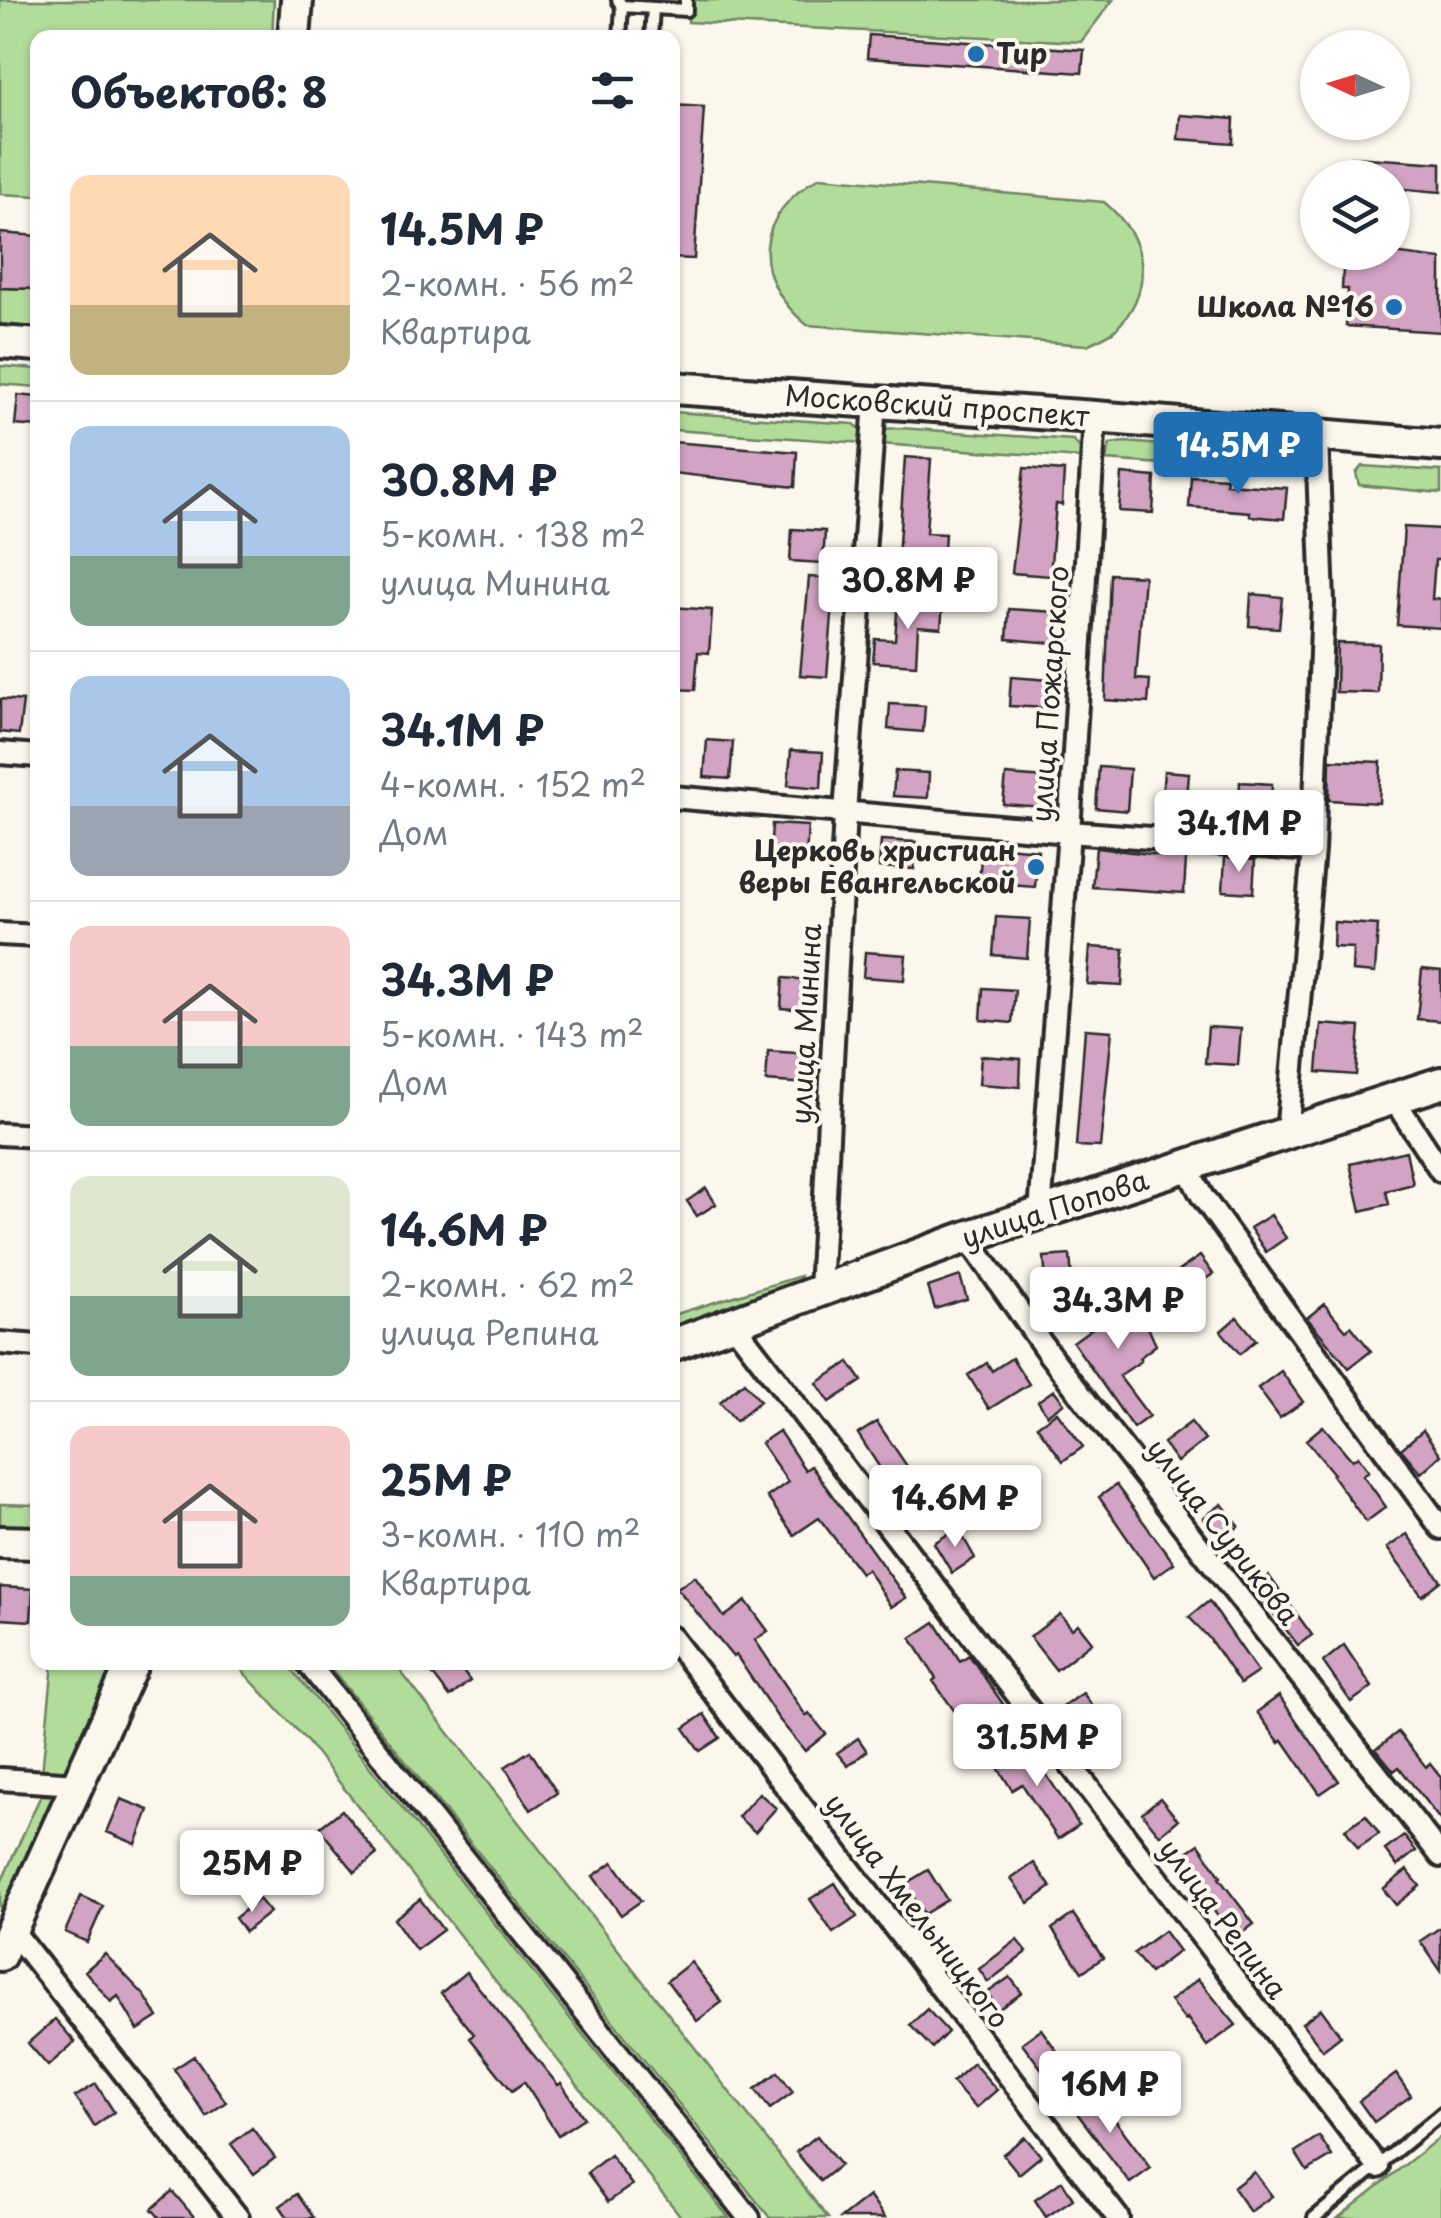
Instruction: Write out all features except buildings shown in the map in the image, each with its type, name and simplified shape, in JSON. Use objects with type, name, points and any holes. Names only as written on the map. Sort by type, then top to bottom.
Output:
[{"type":"street","points":[[295,30],[297,0]]},
{"type":"street","points":[[0,342],[30,344]]},
{"type":"street","name":"Московский проспект","points":[[680,389],[1441,446]]},
{"type":"street","name":"улица Минина","points":[[820,1291],[845,813],[875,402]]},
{"type":"street","name":"улица Пожарского","points":[[1040,1213],[1069,832],[1094,417]]},
{"type":"street","points":[[1287,1133],[1314,850],[1323,603],[1318,436]]},
{"type":"street","points":[[0,753],[30,755]]},
{"type":"street","points":[[680,798],[1314,850]]},
{"type":"street","points":[[0,934],[30,936]]},
{"type":"street","name":"улица Попова","points":[[680,1342],[968,1237],[1441,1082]]},
{"type":"street","points":[[1393,1098],[1441,1171]]},
{"type":"street","points":[[0,1134],[30,1136]]},
{"type":"street","points":[[1186,1166],[1202,1196],[1441,1528]]},
{"type":"street","name":"улица Сурикова","points":[[968,1237],[1048,1354],[1441,1856]]},
{"type":"street","name":"улица Репина","points":[[733,1323],[1378,2167]]},
{"type":"street","points":[[0,1343],[30,1345]]},
{"type":"street","points":[[0,1542],[30,1543]]},
{"type":"street","name":"улица Хмельницкого","points":[[680,1648],[1118,2218]]},
{"type":"street","points":[[129,1670],[6,1942],[238,2218]]},
{"type":"street","points":[[313,1670],[749,2218]]},
{"type":"street","points":[[0,1779],[77,1784]]},
{"type":"lane","points":[[620,30],[620,3],[686,10],[686,0]]},
{"type":"lane","points":[[652,30],[653,8]]},
{"type":"lane","points":[[1314,2218],[1441,2114]]},
{"type":"green space","points":[[0,0],[274,0],[272,30],[30,30],[30,196],[0,194]]},
{"type":"green space","points":[[690,0],[1113,0],[1081,42],[688,22]]},
{"type":"green space","points":[[820,177],[1104,202],[1137,246],[1141,279],[1137,296],[1116,329],[1087,345],[807,325],[775,287],[767,247],[782,209]]},
{"type":"green space","points":[[0,288],[30,289],[30,347],[0,345]]},
{"type":"green space","points":[[0,366],[30,368],[30,386],[0,384]]},
{"type":"green space","points":[[680,413],[854,424],[863,431],[864,443],[680,430]]},
{"type":"green space","points":[[884,429],[1073,440],[1080,448],[1080,458],[881,444]]},
{"type":"green space","points":[[1110,444],[1298,456],[1309,462],[1309,474],[1106,460]]},
{"type":"green space","points":[[1362,466],[1441,471],[1441,493],[1359,485],[1356,473]]},
{"type":"green space","points":[[800,1276],[798,1286],[680,1331],[680,1313]]},
{"type":"green space","points":[[0,1504],[30,1505],[30,1528],[0,1526]]},
{"type":"green space","points":[[52,1670],[114,1670],[66,1775],[42,1773]]},
{"type":"green space","points":[[241,1670],[293,1670],[729,2218],[682,2218],[306,1740]]},
{"type":"green space","points":[[333,1670],[399,1670],[828,2218],[770,2218]]},
{"type":"green space","points":[[41,1795],[60,1796],[0,1924],[0,1885]]},
{"type":"green space","points":[[1441,2136],[1441,2218],[1338,2218]]},
{"type":"place","name":"Тир","points":[[976,54]]},
{"type":"place","name":"Школа №16","points":[[1394,307]]},
{"type":"place","name":"Церковь христиан веры Евангельской","points":[[1036,867]]}]
